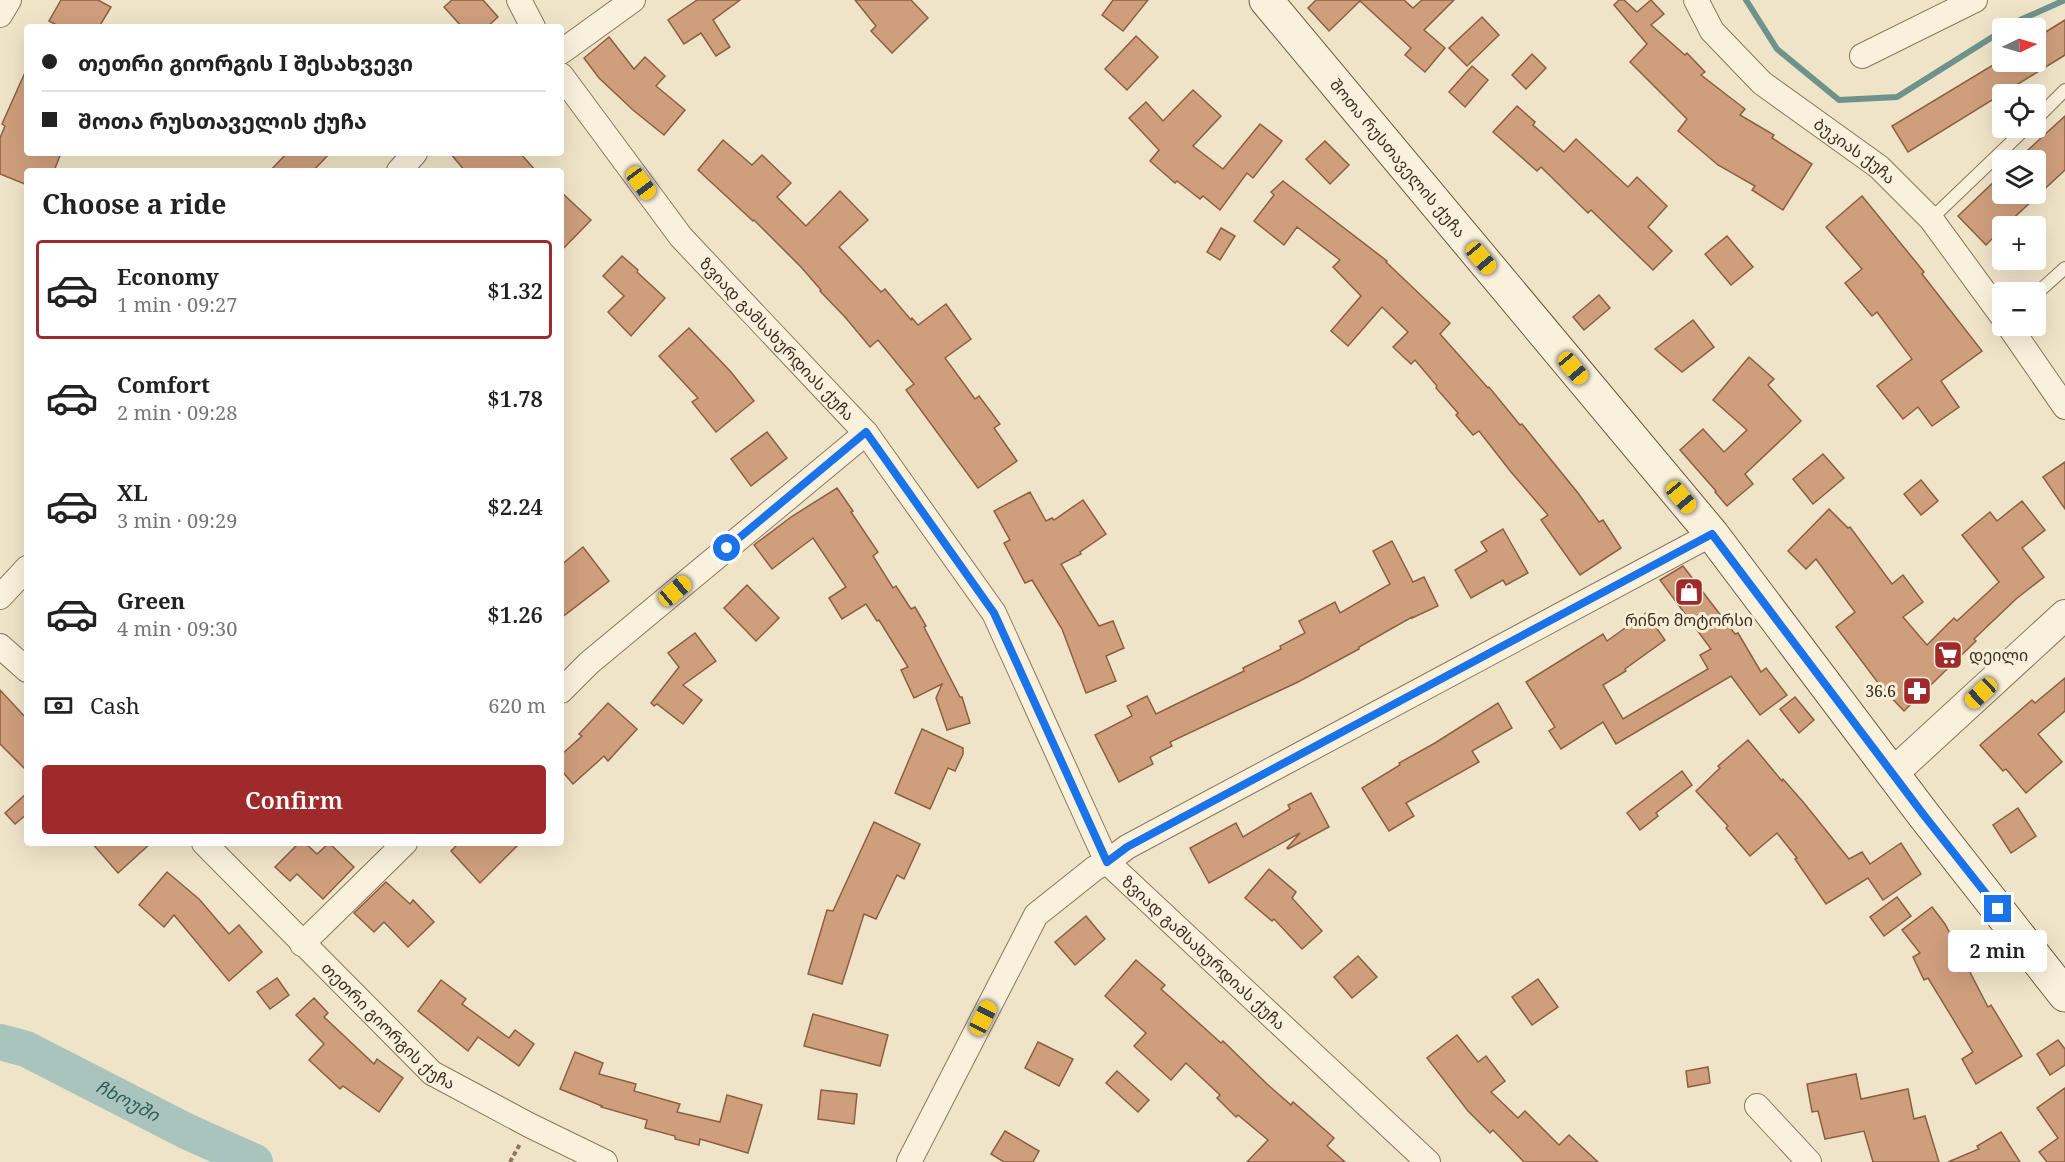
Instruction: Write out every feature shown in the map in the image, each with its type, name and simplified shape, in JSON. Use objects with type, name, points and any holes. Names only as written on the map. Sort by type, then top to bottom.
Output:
[{"type":"main road","name":"შოთა რუსთაველის ქუჩა","points":[[1266,0],[1712,534],[1893,773],[2065,994]]},
{"type":"street","points":[[0,15],[9,0]]},
{"type":"street","points":[[519,0],[531,24]]},
{"type":"street","points":[[564,50],[633,0]]},
{"type":"street","name":"ბუკიას ქუჩა","points":[[1696,0],[1712,31],[1762,83],[1879,167],[1931,219],[1992,302]]},
{"type":"street","points":[[1863,56],[1975,0]]},
{"type":"street","name":"ზვიად გამსახურდიას ქუჩა","points":[[564,79],[681,237],[866,432],[994,613],[1107,862],[1428,1162]]},
{"type":"street","points":[[402,168],[412,156]]},
{"type":"street","points":[[2016,336],[2065,407]]},
{"type":"street","points":[[564,687],[598,656],[866,432]]},
{"type":"street","points":[[909,1162],[1036,915],[1095,868],[1127,847],[1712,534]]},
{"type":"street","points":[[0,597],[24,571]]},
{"type":"street","points":[[1893,773],[2065,615]]},
{"type":"street","points":[[0,646],[24,667]]},
{"type":"street","name":"თეთრი გიორგის ქუჩა","points":[[207,846],[432,1073],[536,1129],[605,1162]]},
{"type":"street","points":[[302,944],[402,846]]},
{"type":"street","points":[[1758,1106],[1809,1162]]},
{"type":"lane","points":[[2046,109],[2065,90]]},
{"type":"lane","points":[[1931,219],[2016,138]]},
{"type":"lane","points":[[2046,285],[2065,268]]},
{"type":"building","points":[[61,0],[98,0],[111,7],[101,24],[54,24],[49,21]]},
{"type":"building","points":[[452,0],[483,0],[498,17],[490,24],[459,24],[444,7]]},
{"type":"building","points":[[697,0],[740,0],[713,20],[730,47],[716,56],[701,33],[684,44],[668,20]]},
{"type":"building","points":[[855,0],[911,0],[928,18],[892,53],[871,31],[876,26]]},
{"type":"building","points":[[1113,0],[1148,0],[1123,31],[1102,15]]},
{"type":"building","points":[[1316,0],[1404,0],[1413,8],[1422,0],[1454,0],[1424,30],[1445,48],[1425,72],[1405,55],[1411,48],[1360,1],[1329,31],[1308,8]]},
{"type":"building","points":[[1619,0],[1624,0],[1637,12],[1651,0],[1664,14],[1651,25],[1685,55],[1687,53],[1705,72],[1701,75],[1745,109],[1740,115],[1774,135],[1772,138],[1812,164],[1783,210],[1752,190],[1755,186],[1718,165],[1678,131],[1687,119],[1630,62],[1647,44],[1614,5]]},
{"type":"building","points":[[1482,17],[1499,35],[1467,66],[1449,48]]},
{"type":"building","points":[[2065,20],[2065,55],[2046,67],[2046,32]]},
{"type":"building","points":[[1136,36],[1158,57],[1127,90],[1105,69]]},
{"type":"building","points":[[609,37],[634,69],[645,57],[665,76],[656,86],[685,110],[664,135],[599,78],[584,58]]},
{"type":"building","points":[[1532,54],[1546,68],[1526,89],[1512,75]]},
{"type":"building","points":[[1472,66],[1488,80],[1465,107],[1449,92]]},
{"type":"building","points":[[1992,66],[1992,72],[2037,72],[2018,84],[1992,84],[1992,100],[1908,152],[1892,126]]},
{"type":"building","points":[[24,75],[24,156],[60,156],[55,168],[24,168],[24,184],[0,174],[0,138],[5,126],[2,124]]},
{"type":"building","points":[[1193,90],[1221,116],[1193,146],[1223,169],[1260,124],[1282,141],[1253,178],[1247,173],[1220,210],[1203,196],[1200,199],[1177,181],[1175,183],[1150,161],[1159,150],[1129,118],[1146,102],[1163,121]]},
{"type":"building","points":[[1517,106],[1535,122],[1533,125],[1564,152],[1576,139],[1628,187],[1637,177],[1667,206],[1648,227],[1672,251],[1653,270],[1591,210],[1588,213],[1541,167],[1537,171],[1493,132]]},
{"type":"building","points":[[2065,116],[2065,170],[2046,188],[2046,150],[2028,150],[2041,138],[2046,138],[2046,133]]},
{"type":"building","points":[[723,140],[752,165],[762,155],[791,183],[777,197],[806,226],[840,191],[868,220],[839,247],[881,292],[885,289],[911,320],[912,318],[918,325],[946,304],[971,339],[945,358],[975,399],[979,396],[1000,424],[994,428],[1017,461],[978,488],[906,390],[914,384],[878,340],[870,347],[801,267],[754,220],[698,170]]},
{"type":"building","points":[[1325,141],[1349,165],[1330,184],[1306,159]]},
{"type":"building","points":[[284,156],[327,156],[316,168],[273,168]]},
{"type":"building","points":[[452,156],[523,156],[533,168],[462,168]]},
{"type":"building","points":[[1283,181],[1387,261],[1450,323],[1440,334],[1489,387],[1520,425],[1522,424],[1599,522],[1603,520],[1621,548],[1580,575],[1541,520],[1548,515],[1479,431],[1473,435],[1415,360],[1411,364],[1393,347],[1408,332],[1382,307],[1348,346],[1331,331],[1361,296],[1333,267],[1340,260],[1297,227],[1284,245],[1254,221],[1274,195],[1271,192]]},
{"type":"building","points":[[1992,184],[1992,204],[2029,204],[2016,216],[1992,216],[1992,239],[1986,245],[1958,216]]},
{"type":"building","points":[[564,195],[591,220],[564,248]]},
{"type":"building","points":[[1862,196],[1924,272],[1922,274],[1982,351],[1941,381],[1959,407],[1932,426],[1918,407],[1903,419],[1877,386],[1912,359],[1877,312],[1872,316],[1845,283],[1862,269],[1826,227]]},
{"type":"building","points":[[1221,228],[1235,236],[1220,260],[1207,252]]},
{"type":"building","points":[[1727,236],[1753,267],[1731,285],[1705,254]]},
{"type":"building","points":[[622,256],[665,298],[631,336],[608,312],[624,296],[603,276]]},
{"type":"building","points":[[1599,295],[1610,308],[1584,330],[1573,317]]},
{"type":"building","points":[[1693,320],[1714,347],[1682,372],[1655,349]]},
{"type":"building","points":[[689,328],[731,372],[754,401],[716,432],[692,402],[698,398],[659,356]]},
{"type":"building","points":[[1749,357],[1774,379],[1768,385],[1801,421],[1745,474],[1753,484],[1727,506],[1680,450],[1703,429],[1724,452],[1747,430],[1713,400]]},
{"type":"building","points":[[767,432],[787,458],[751,486],[731,459]]},
{"type":"building","points":[[1823,454],[1844,478],[1813,504],[1793,479]]},
{"type":"building","points":[[2065,462],[2065,509],[2043,477]]},
{"type":"building","points":[[1921,480],[1938,501],[1921,515],[1904,494]]},
{"type":"building","points":[[837,488],[878,552],[873,556],[893,588],[896,586],[911,609],[915,607],[926,626],[924,627],[962,697],[970,723],[947,730],[936,698],[942,684],[914,698],[901,670],[908,667],[879,620],[877,621],[866,604],[842,619],[829,598],[846,587],[813,538],[772,569],[754,545],[791,517]]},
{"type":"building","points":[[1030,492],[1046,521],[1052,518],[1054,520],[1083,500],[1106,534],[1080,552],[1081,554],[1061,564],[1099,626],[1113,621],[1124,648],[1106,656],[1116,681],[1086,693],[1062,629],[1032,580],[1025,583],[1004,543],[1010,540],[994,511]]},
{"type":"building","points":[[2022,501],[2045,530],[2022,548],[2044,577],[2016,599],[1974,639],[1976,641],[1904,711],[1882,688],[1836,627],[1855,612],[1816,559],[1806,569],[1788,551],[1829,509],[1848,528],[1850,527],[1892,584],[1903,575],[1923,602],[1903,617],[1927,645],[1954,618],[1957,621],[1999,582],[1962,535],[1990,512],[1997,521]]},
{"type":"building","points":[[1503,529],[1528,573],[1506,585],[1503,580],[1471,598],[1455,570],[1487,551],[1481,542]]},
{"type":"building","points":[[1392,541],[1413,582],[1424,577],[1438,606],[1412,617],[1298,682],[1170,742],[1172,746],[1150,757],[1153,764],[1119,782],[1095,735],[1132,716],[1127,706],[1147,696],[1156,714],[1244,671],[1243,668],[1281,649],[1280,646],[1305,633],[1299,621],[1335,602],[1340,613],[1390,584],[1373,551]]},
{"type":"building","points":[[583,547],[609,581],[564,616],[564,563]]},
{"type":"building","points":[[1683,566],[1735,634],[1738,633],[1761,672],[1766,668],[1787,695],[1760,715],[1731,676],[1616,744],[1603,722],[1561,749],[1549,731],[1555,727],[1526,682],[1603,634],[1607,641],[1646,613],[1665,640],[1625,669],[1626,671],[1603,685],[1623,719],[1708,669],[1700,655],[1711,649],[1660,580]]},
{"type":"building","points":[[747,585],[779,618],[756,641],[724,608]]},
{"type":"building","points":[[695,633],[716,661],[683,685],[702,700],[683,724],[657,704],[654,706],[651,703],[679,667],[668,653]]},
{"type":"building","points":[[2065,678],[2065,711],[2038,734],[2062,762],[2026,793],[2006,769],[2003,771],[1980,745],[2032,700],[2035,703]]},
{"type":"building","points":[[0,690],[24,716],[24,768],[0,744]]},
{"type":"building","points":[[1795,697],[1814,720],[1799,733],[1780,709]]},
{"type":"building","points":[[608,703],[637,729],[608,761],[604,756],[573,784],[564,774],[564,752],[582,736],[579,734]]},
{"type":"building","points":[[1498,703],[1512,728],[1472,751],[1479,762],[1406,803],[1414,816],[1389,831],[1362,788]]},
{"type":"building","points":[[922,729],[963,748],[963,754],[955,771],[948,768],[930,809],[895,793]]},
{"type":"building","points":[[1748,740],[1782,781],[1783,779],[1804,803],[1849,859],[1862,852],[1870,864],[1901,843],[1921,874],[1883,900],[1868,878],[1826,904],[1795,859],[1797,858],[1777,833],[1750,856],[1726,828],[1728,826],[1696,791],[1720,768],[1718,766]]},
{"type":"building","points":[[1682,771],[1692,785],[1656,813],[1658,816],[1640,830],[1627,813]]},
{"type":"building","points":[[1311,793],[1329,827],[1288,849],[1300,833],[1209,883],[1190,848],[1236,823],[1243,837],[1290,809],[1288,805]]},
{"type":"building","points":[[24,796],[24,816],[15,824],[5,813]]},
{"type":"building","points":[[2018,808],[2036,836],[2011,853],[1993,825]]},
{"type":"building","points":[[874,822],[920,844],[904,879],[897,875],[876,919],[864,914],[842,984],[808,974],[827,910],[833,911]]},
{"type":"building","points":[[95,846],[148,846],[118,873]]},
{"type":"building","points":[[296,846],[308,846],[317,854],[326,846],[332,846],[354,867],[323,899],[297,874],[290,881],[275,867]]},
{"type":"building","points":[[456,846],[517,846],[480,883],[451,851]]},
{"type":"building","points":[[1269,869],[1296,892],[1292,898],[1322,931],[1302,949],[1274,919],[1272,921],[1245,898]]},
{"type":"building","points":[[167,872],[199,899],[229,934],[239,925],[262,952],[229,981],[174,915],[164,927],[139,905]]},
{"type":"building","points":[[386,882],[410,904],[413,900],[434,922],[408,947],[384,922],[374,932],[354,913]]},
{"type":"building","points":[[1897,897],[1911,916],[1884,936],[1870,917]]},
{"type":"building","points":[[1932,907],[1945,924],[1988,1007],[1991,1005],[2022,1056],[1976,1084],[1962,1059],[1973,1052],[1928,978],[1924,980],[1913,957],[1920,953],[1902,930]]},
{"type":"building","points":[[1086,916],[1105,939],[1075,965],[1055,942]]},
{"type":"building","points":[[1358,956],[1377,977],[1352,998],[1334,977]]},
{"type":"building","points":[[1136,960],[1165,985],[1161,989],[1221,1043],[1223,1041],[1291,1105],[1293,1102],[1334,1138],[1327,1146],[1345,1162],[1247,1162],[1268,1140],[1238,1115],[1236,1117],[1217,1098],[1220,1095],[1186,1063],[1171,1080],[1134,1046],[1146,1033],[1105,996]]},
{"type":"building","points":[[277,978],[289,995],[270,1009],[257,992]]},
{"type":"building","points":[[1538,979],[1558,1007],[1532,1025],[1512,997]]},
{"type":"building","points":[[441,980],[466,999],[462,1004],[509,1038],[515,1030],[534,1044],[519,1066],[478,1037],[468,1051],[418,1011]]},
{"type":"building","points":[[314,998],[328,1013],[324,1017],[374,1064],[377,1059],[403,1078],[379,1112],[343,1086],[340,1089],[309,1060],[324,1044],[296,1015]]},
{"type":"building","points":[[813,1014],[888,1035],[880,1066],[804,1046]]},
{"type":"building","points":[[1457,1035],[1478,1062],[1486,1056],[1505,1081],[1491,1092],[1518,1118],[1525,1111],[1559,1145],[1569,1135],[1598,1162],[1524,1162],[1493,1130],[1490,1133],[1468,1111],[1427,1058]]},
{"type":"building","points":[[2058,1040],[2065,1049],[2065,1065],[2050,1075],[2037,1054]]},
{"type":"building","points":[[1038,1042],[1073,1059],[1059,1086],[1025,1068]]},
{"type":"building","points":[[575,1052],[603,1063],[599,1074],[636,1084],[634,1091],[680,1104],[677,1112],[720,1122],[727,1095],[762,1105],[748,1153],[700,1139],[699,1145],[675,1139],[675,1136],[645,1128],[647,1120],[601,1107],[560,1089]]},
{"type":"building","points":[[1708,1067],[1710,1083],[1688,1087],[1686,1071]]},
{"type":"building","points":[[1117,1071],[1149,1100],[1138,1112],[1106,1083]]},
{"type":"building","points":[[1856,1074],[1861,1099],[1908,1089],[1914,1119],[1925,1116],[1939,1162],[1873,1162],[1864,1131],[1825,1139],[1818,1111],[1812,1112],[1807,1084]]},
{"type":"building","points":[[2065,1088],[2065,1162],[2047,1162],[2039,1152],[2058,1138],[2037,1108]]},
{"type":"building","points":[[821,1090],[857,1094],[854,1124],[818,1119]]},
{"type":"building","points":[[1005,1131],[1039,1151],[1033,1162],[1004,1162],[991,1154]]},
{"type":"building","points":[[2001,1132],[2020,1162],[1948,1162],[1979,1149],[1977,1146]]},
{"type":"waterway","points":[[1746,0],[1777,49],[1839,100],[1897,97],[1992,37]]},
{"type":"waterway","points":[[2024,18],[2065,0]]},
{"type":"waterway","name":"ჩხოუში","points":[[0,1042],[26,1049],[186,1131],[255,1162]]},
{"type":"place","name":"რინო მოტორსი","points":[[1689,592]]},
{"type":"place","name":"დეილი","points":[[1948,655]]},
{"type":"place","name":"36.6","points":[[1917,691]]},
{"type":"route","points":[[727,548],[866,432],[994,613],[1107,862],[1127,847],[1712,534],[1923,814],[1998,909]]}]
